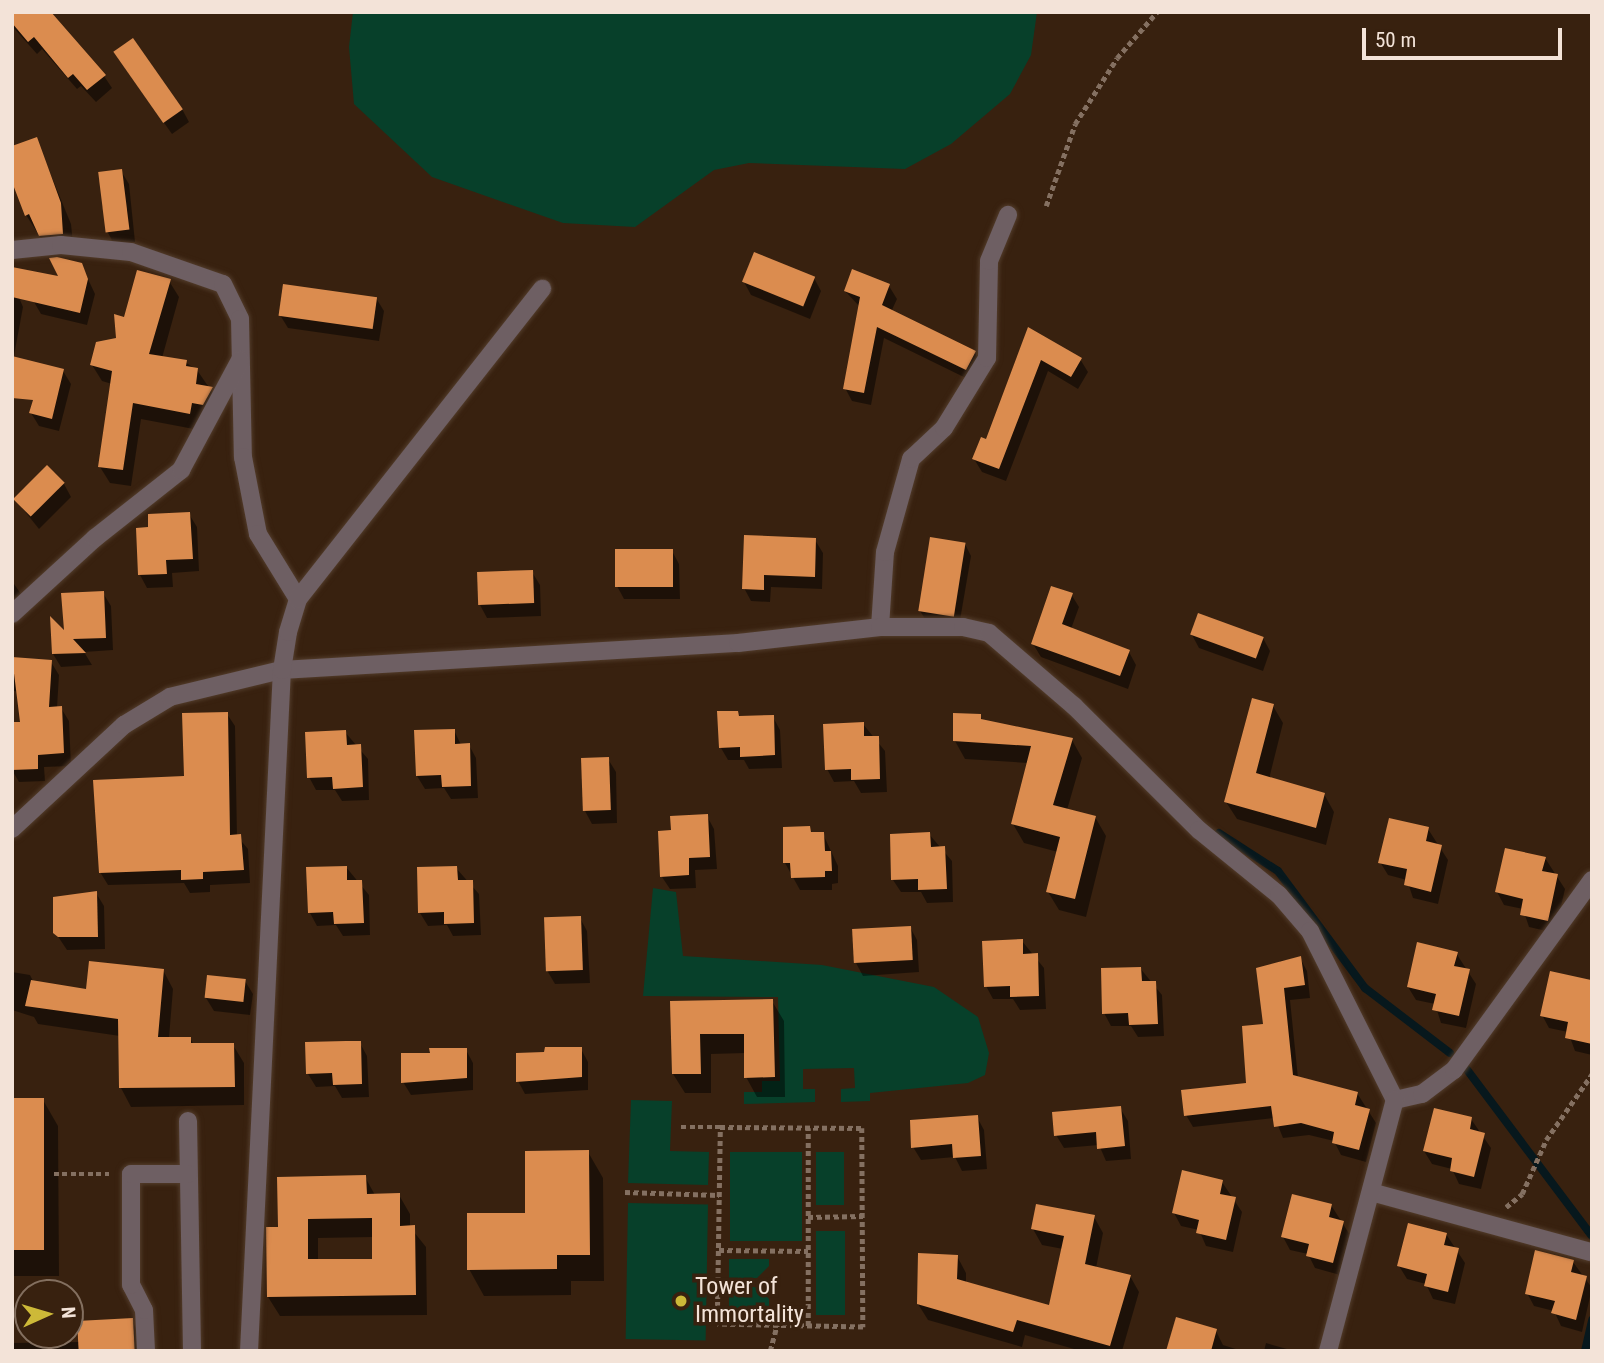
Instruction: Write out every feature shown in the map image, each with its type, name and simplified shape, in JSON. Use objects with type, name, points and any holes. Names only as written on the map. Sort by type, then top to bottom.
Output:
[{"type":"street","points":[[880,626],[885,552],[911,459],[944,428],[987,358],[989,261],[1008,215]]},
{"type":"street","points":[[12,250],[61,245],[131,252],[223,284],[240,318],[243,457],[258,534],[298,599]]},
{"type":"street","points":[[249,1351],[282,670],[298,599],[542,289]]},
{"type":"street","points":[[12,614],[95,538],[181,470],[242,357]]},
{"type":"street","points":[[12,829],[124,724],[170,697],[282,670],[738,643],[880,626],[963,627],[989,633],[1074,706],[1199,830],[1279,895],[1310,931],[1395,1100],[1328,1351]]},
{"type":"street","points":[[1395,1100],[1422,1094],[1454,1070],[1592,880]]},
{"type":"street","points":[[188,1121],[192,1351]]},
{"type":"street","points":[[146,1351],[144,1310],[131,1285],[131,1174],[188,1174]]},
{"type":"street","points":[[1371,1192],[1591,1252]]},
{"type":"path","points":[[1046,206],[1076,124],[1117,58],[1157,12]]},
{"type":"path","points":[[1488,1222],[1522,1194],[1546,1140],[1592,1074]]},
{"type":"path","points":[[681,1127],[720,1127],[808,1128],[862,1128],[863,1327],[717,1324],[720,1127]]},
{"type":"path","points":[[808,1128],[808,1326]]},
{"type":"path","points":[[54,1174],[131,1174]]},
{"type":"path","points":[[625,1192],[719,1195]]},
{"type":"path","points":[[808,1217],[863,1216]]},
{"type":"path","points":[[719,1250],[808,1251]]},
{"type":"path","points":[[770,1351],[777,1325]]},
{"type":"green space","points":[[353,12],[1037,12],[1031,55],[1010,94],[951,144],[905,169],[749,163],[714,170],[635,227],[563,223],[432,177],[354,104],[349,47]]},
{"type":"green space","points":[[653,888],[676,892],[683,956],[822,965],[934,987],[978,1017],[989,1053],[985,1075],[968,1083],[870,1093],[870,1101],[841,1102],[841,1089],[855,1088],[854,1068],[803,1069],[803,1089],[815,1089],[815,1102],[744,1104],[744,1092],[762,1092],[762,1081],[780,1081],[778,997],[643,996]]},
{"type":"green space","points":[[631,1100],[672,1101],[670,1151],[709,1152],[708,1185],[628,1183]]},
{"type":"green space","points":[[730,1152],[802,1152],[802,1241],[730,1241]]},
{"type":"green space","points":[[816,1152],[844,1152],[844,1205],[816,1205]]},
{"type":"green space","points":[[628,1203],[708,1204],[706,1340],[626,1339]]},
{"type":"green space","points":[[816,1231],[845,1231],[845,1315],[816,1315]]},
{"type":"green space","points":[[729,1259],[769,1259],[769,1266],[757,1278],[729,1279]]},
{"type":"green space","points":[[729,1287],[757,1287],[769,1299],[769,1314],[729,1313]]},
{"type":"building","points":[[12,12],[51,12],[106,75],[87,90],[73,74],[68,78],[34,37],[28,42],[12,23]]},
{"type":"building","points":[[133,38],[183,109],[163,123],[113,52]]},
{"type":"building","points":[[37,137],[61,203],[63,234],[39,236],[29,214],[25,216],[12,182],[12,146]]},
{"type":"building","points":[[122,169],[129,230],[106,232],[98,172]]},
{"type":"building","points":[[754,252],[815,277],[803,306],[742,282]]},
{"type":"building","points":[[57,257],[82,263],[88,279],[80,313],[12,297],[12,267],[58,276],[49,258]]},
{"type":"building","points":[[852,269],[890,284],[882,305],[976,351],[966,370],[877,327],[864,393],[843,389],[860,297],[844,291]]},
{"type":"building","points":[[137,270],[171,279],[149,354],[187,360],[186,366],[198,368],[196,384],[213,387],[203,405],[192,403],[190,414],[133,403],[123,470],[98,467],[112,371],[90,365],[96,342],[116,338],[114,314],[124,317]]},
{"type":"building","points":[[283,284],[377,297],[373,329],[279,316]]},
{"type":"building","points":[[1028,327],[1082,358],[1071,377],[1041,360],[999,469],[972,459],[981,437],[986,439]]},
{"type":"building","points":[[12,356],[64,369],[52,419],[29,413],[33,400],[12,398]]},
{"type":"building","points":[[47,465],[65,483],[31,517],[13,499]]},
{"type":"building","points":[[190,512],[193,559],[166,560],[167,574],[138,575],[136,528],[148,527],[148,514]]},
{"type":"building","points":[[744,535],[816,538],[815,577],[764,575],[764,590],[742,589]]},
{"type":"building","points":[[930,537],[966,543],[954,617],[918,611]]},
{"type":"building","points":[[615,549],[673,549],[673,587],[615,587]]},
{"type":"building","points":[[533,570],[534,603],[478,605],[477,572]]},
{"type":"building","points":[[1051,586],[1073,593],[1062,624],[1130,650],[1120,676],[1031,644]]},
{"type":"building","points":[[104,591],[106,638],[73,639],[86,653],[52,654],[50,616],[64,630],[61,593]]},
{"type":"building","points":[[1198,613],[1264,637],[1256,659],[1190,635]]},
{"type":"building","points":[[12,657],[52,660],[49,707],[62,706],[64,753],[38,755],[38,769],[12,770],[12,722],[20,722]]},
{"type":"building","points":[[1252,698],[1274,704],[1256,773],[1325,793],[1316,828],[1224,802]]},
{"type":"building","points":[[717,711],[738,711],[739,716],[774,715],[775,755],[740,757],[740,747],[719,748]]},
{"type":"building","points":[[228,712],[230,835],[241,834],[244,870],[203,872],[203,879],[181,880],[181,870],[99,873],[93,780],[184,776],[182,713]]},
{"type":"building","points":[[953,713],[981,714],[981,719],[1073,738],[1053,805],[1096,816],[1075,899],[1046,892],[1060,837],[1011,824],[1031,746],[953,741]]},
{"type":"building","points":[[864,722],[864,736],[879,736],[880,779],[851,780],[851,769],[825,770],[823,724]]},
{"type":"building","points":[[455,729],[455,744],[470,743],[471,786],[442,787],[441,775],[416,776],[414,730]]},
{"type":"building","points":[[346,730],[347,745],[361,744],[363,787],[333,789],[332,777],[307,778],[305,732]]},
{"type":"building","points":[[609,757],[611,810],[583,811],[581,758]]},
{"type":"building","points":[[708,814],[710,857],[689,858],[689,875],[660,877],[658,831],[671,830],[670,816]]},
{"type":"building","points":[[1389,818],[1429,827],[1426,841],[1442,845],[1431,892],[1404,885],[1407,869],[1378,863]]},
{"type":"building","points":[[810,826],[811,832],[824,832],[825,851],[831,851],[832,871],[825,871],[825,877],[791,878],[790,863],[783,863],[783,827]]},
{"type":"building","points":[[930,832],[931,847],[945,846],[947,889],[918,890],[918,879],[891,880],[890,834]]},
{"type":"building","points":[[1505,848],[1546,857],[1542,871],[1558,874],[1548,921],[1520,915],[1523,899],[1495,892]]},
{"type":"building","points":[[347,866],[347,880],[362,880],[364,923],[334,924],[333,912],[308,913],[306,867]]},
{"type":"building","points":[[457,866],[458,880],[473,880],[474,923],[444,924],[444,912],[418,913],[417,867]]},
{"type":"building","points":[[97,891],[98,937],[58,937],[53,933],[53,897]]},
{"type":"building","points":[[581,916],[583,970],[546,971],[544,917]]},
{"type":"building","points":[[911,926],[913,960],[854,963],[852,929]]},
{"type":"building","points":[[1023,939],[1023,954],[1038,953],[1039,996],[1010,997],[1010,986],[984,987],[982,941]]},
{"type":"building","points":[[1417,942],[1458,952],[1454,966],[1470,969],[1459,1016],[1432,1010],[1436,994],[1407,987]]},
{"type":"building","points":[[1301,956],[1305,985],[1284,988],[1293,1075],[1358,1092],[1355,1105],[1370,1109],[1359,1150],[1332,1143],[1334,1132],[1301,1123],[1274,1127],[1271,1106],[1184,1116],[1181,1090],[1246,1083],[1242,1026],[1263,1024],[1256,968]]},
{"type":"building","points":[[89,961],[164,969],[158,1037],[191,1037],[191,1043],[234,1043],[235,1087],[119,1088],[118,1019],[25,1006],[31,980],[86,989]]},
{"type":"building","points":[[1141,967],[1142,981],[1156,981],[1158,1024],[1129,1025],[1128,1013],[1102,1014],[1101,968]]},
{"type":"building","points":[[1550,971],[1591,980],[1592,1044],[1565,1038],[1568,1022],[1540,1016]]},
{"type":"building","points":[[207,975],[246,979],[243,1002],[205,998]]},
{"type":"building","points":[[773,999],[775,1077],[744,1078],[744,1034],[700,1034],[701,1074],[672,1074],[670,1001]]},
{"type":"building","points":[[361,1041],[362,1084],[333,1085],[332,1073],[306,1074],[305,1042]]},
{"type":"building","points":[[545,1047],[582,1047],[582,1077],[516,1082],[516,1053],[544,1052]]},
{"type":"building","points":[[429,1048],[467,1048],[467,1078],[401,1083],[401,1053],[430,1053]]},
{"type":"building","points":[[12,1098],[44,1098],[44,1250],[12,1250]]},
{"type":"building","points":[[1121,1106],[1125,1146],[1097,1149],[1096,1132],[1054,1136],[1052,1112]]},
{"type":"building","points":[[1434,1108],[1472,1117],[1470,1129],[1485,1133],[1474,1177],[1450,1171],[1452,1158],[1423,1151]]},
{"type":"building","points":[[978,1115],[981,1156],[953,1158],[952,1144],[911,1148],[910,1120]]},
{"type":"building","points":[[589,1150],[590,1255],[557,1255],[557,1269],[467,1270],[467,1213],[525,1213],[525,1151]]},
{"type":"building","points":[[1182,1170],[1223,1180],[1220,1194],[1236,1197],[1226,1240],[1196,1233],[1199,1220],[1172,1213]]},
{"type":"building","points":[[366,1175],[367,1194],[400,1193],[400,1226],[415,1225],[416,1295],[267,1297],[266,1227],[278,1227],[277,1177]],"holes":[[[372,1218],[372,1259],[308,1259],[308,1219]]]},
{"type":"building","points":[[1292,1194],[1332,1204],[1329,1217],[1344,1221],[1333,1263],[1306,1256],[1309,1244],[1281,1237]]},
{"type":"building","points":[[1036,1204],[1095,1215],[1085,1264],[1131,1275],[1110,1346],[1017,1320],[1013,1332],[917,1304],[918,1253],[958,1255],[957,1279],[1049,1305],[1064,1236],[1031,1229]]},
{"type":"building","points":[[1408,1223],[1447,1233],[1444,1245],[1459,1248],[1448,1292],[1424,1286],[1427,1274],[1397,1266]]},
{"type":"building","points":[[1535,1250],[1574,1260],[1571,1272],[1587,1276],[1576,1320],[1551,1313],[1555,1301],[1525,1294]]},
{"type":"building","points":[[1176,1317],[1217,1329],[1211,1351],[1166,1351]]},
{"type":"building","points":[[133,1318],[135,1351],[79,1351],[84,1349],[84,1321]]},
{"type":"waterway","points":[[1219,833],[1278,871],[1365,988],[1450,1053]]},
{"type":"waterway","points":[[1465,1067],[1592,1236]]},
{"type":"waterway","points":[[1585,1351],[1592,1320]]},
{"type":"place","name":"Tower of Immortality","points":[[681,1301]]}]
